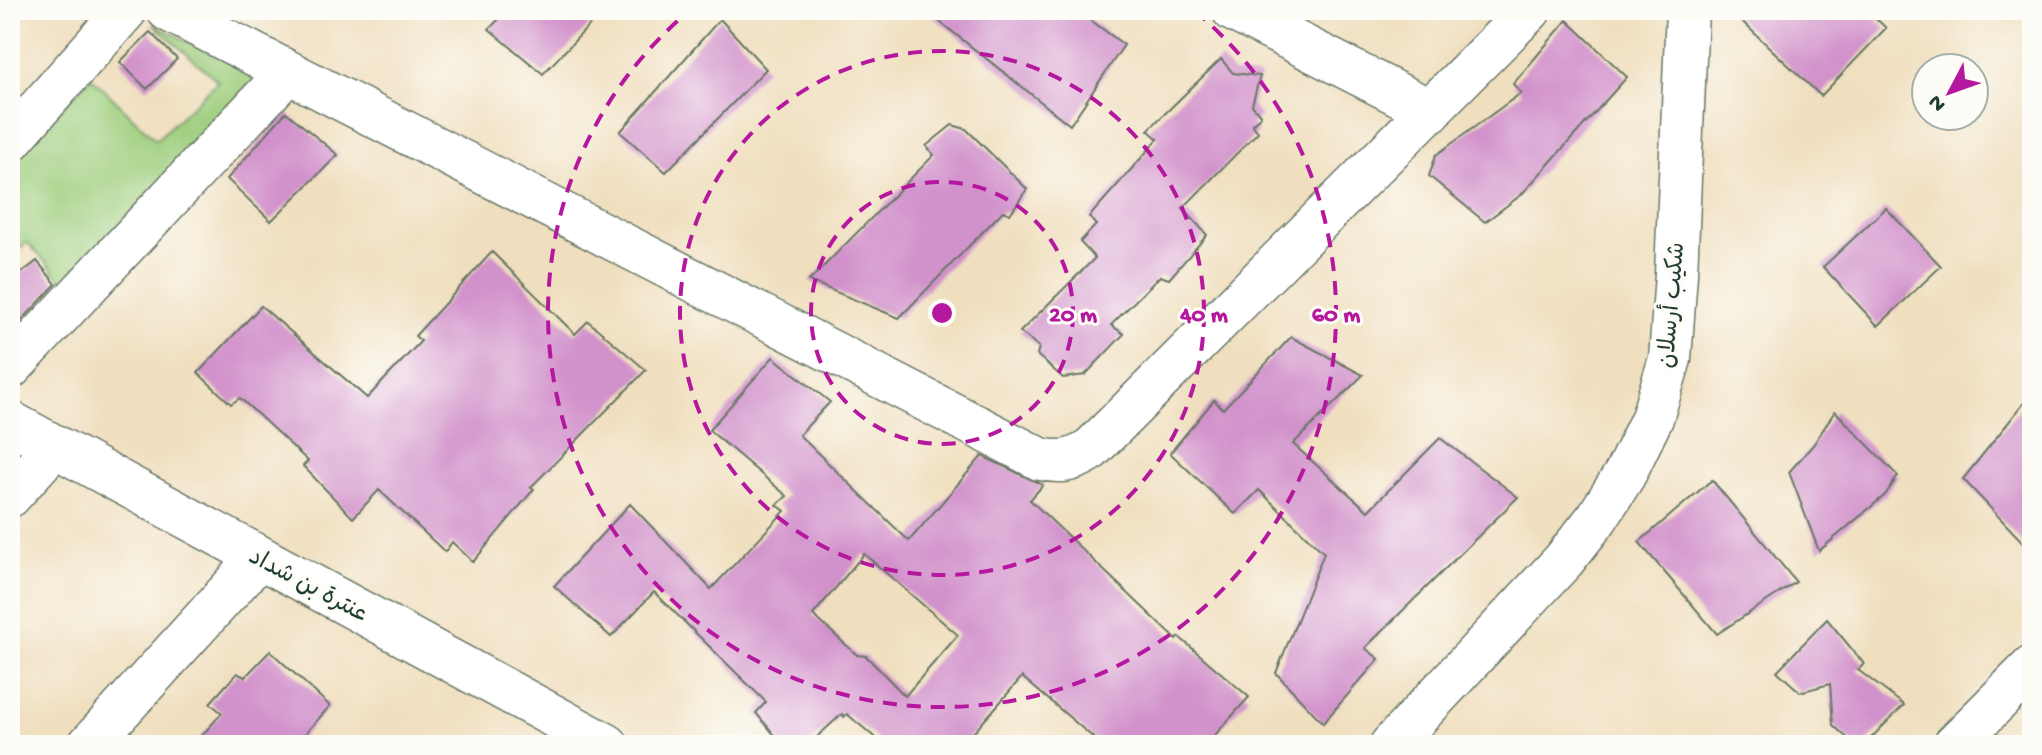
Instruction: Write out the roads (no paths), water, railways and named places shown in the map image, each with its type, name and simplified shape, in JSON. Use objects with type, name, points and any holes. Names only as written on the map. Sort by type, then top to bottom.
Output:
[{"type":"street","points":[[10,141],[126,10]]},
{"type":"street","points":[[168,10],[1040,459],[1060,463],[1075,460],[1089,451],[1530,10]]},
{"type":"street","points":[[1233,10],[1431,111]]},
{"type":"street","name":"شكيب أرسلان","points":[[1391,745],[1564,560],[1597,518],[1625,474],[1652,418],[1670,359],[1687,10]]},
{"type":"street","points":[[10,368],[288,72]]},
{"type":"street","name":"عنترة بن شداد","points":[[10,422],[607,745]]},
{"type":"street","points":[[10,496],[54,447]]},
{"type":"street","points":[[89,745],[260,557]]},
{"type":"street","points":[[1954,745],[2032,667]]}]
